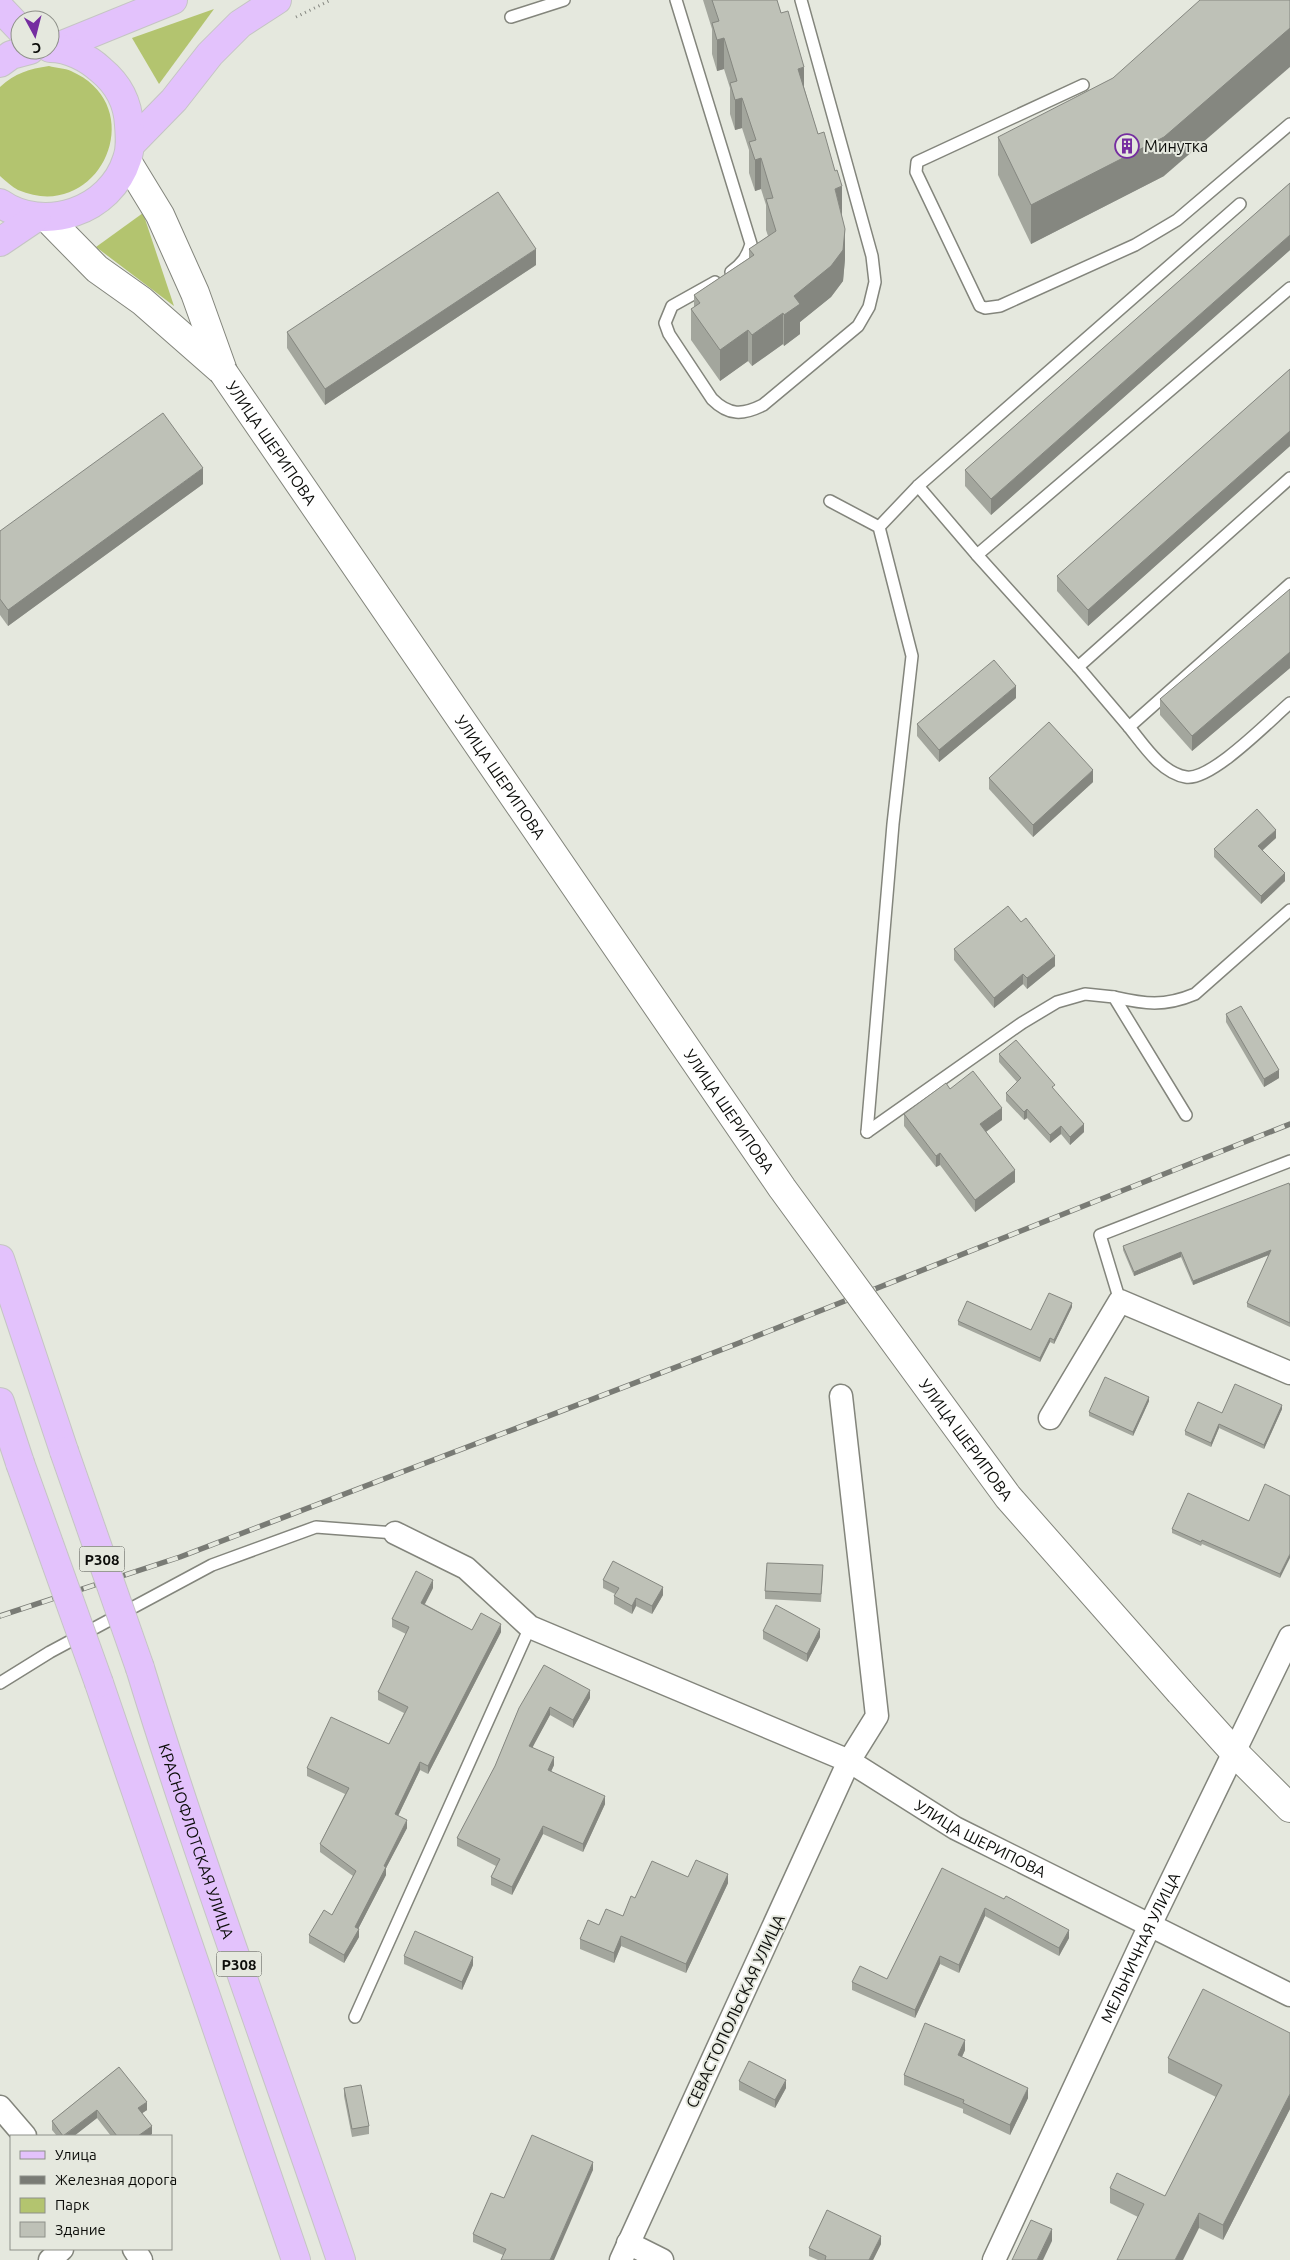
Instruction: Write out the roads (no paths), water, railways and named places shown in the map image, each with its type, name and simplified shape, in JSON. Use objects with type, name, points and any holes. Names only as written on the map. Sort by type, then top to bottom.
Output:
[{"type":"main road","points":[[60,43],[173,0]]},
{"type":"main road","points":[[0,8],[10,18]]},
{"type":"main road","points":[[0,203],[9,210],[42,218],[72,214],[96,202],[114,184],[128,153],[174,100],[210,54],[240,24],[284,11]]},
{"type":"main road","points":[[60,52],[88,58],[114,80],[128,111],[128,153],[160,214],[195,293],[223,372]]},
{"type":"main road","points":[[0,242],[42,218]]},
{"type":"main road","points":[[42,218],[97,268],[142,301],[223,372]]},
{"type":"main road","name":"УЛИЦА ШЕРИПОВА","points":[[223,372],[782,1188],[1008,1497],[1234,1753],[1290,1808]]},
{"type":"main road","name":"КРАСНОФЛОТСКАЯ УЛИЦА","points":[[0,1259],[64,1451],[140,1668],[181,1801],[262,2028],[341,2260]]},
{"type":"main road","name":"p308","points":[[0,1402],[99,1683],[296,2260]]},
{"type":"street","points":[[1050,1418],[1120,1301],[1290,1373]]},
{"type":"street","points":[[841,1396],[877,1716],[849,1762]]},
{"type":"street","name":"УЛИЦА ШЕРИПОВА","points":[[395,1533],[466,1568],[530,1627],[849,1762],[955,1828],[1290,1995]]},
{"type":"street","name":"МЕЛЬНИЧНАЯ УЛИЦА","points":[[994,2260],[1150,1925],[1290,1637]]},
{"type":"street","name":"СЕВАСТОПОЛЬСКАЯ УЛИЦА","points":[[625,2252],[849,1762]]},
{"type":"street","points":[[0,2107],[24,2135]]},
{"type":"street","points":[[50,2260],[61,2250]]},
{"type":"street","points":[[625,2252],[662,2260]]},
{"type":"lane","points":[[511,17],[564,0]]},
{"type":"lane","points":[[676,0],[751,244],[748,255],[740,265],[672,306],[665,323],[669,334],[712,399],[721,408],[735,412],[748,412],[763,405],[858,326],[869,307],[875,282],[872,256],[801,0]]},
{"type":"lane","points":[[1083,85],[917,162],[916,172],[980,306],[985,308],[1000,306],[1136,246],[1177,220],[1290,124]]},
{"type":"lane","points":[[879,527],[918,486],[1240,204]]},
{"type":"lane","points":[[977,555],[1290,288]]},
{"type":"lane","points":[[1078,667],[1290,478]]},
{"type":"lane","points":[[918,486],[1078,667],[1156,759],[1172,771],[1185,777],[1200,776],[1216,767],[1290,703]]},
{"type":"lane","points":[[830,501],[879,527],[912,656],[894,824],[867,1132],[1022,1023],[1057,1002],[1085,994],[1114,997],[1148,1004],[1177,1002],[1195,994],[1290,910]]},
{"type":"lane","points":[[1129,727],[1290,584]]},
{"type":"lane","points":[[1114,997],[1186,1115]]},
{"type":"lane","points":[[1120,1301],[1100,1235],[1290,1161]]},
{"type":"lane","points":[[0,1683],[50,1652],[212,1565],[316,1527],[395,1533]]},
{"type":"lane","points":[[355,2016],[530,1627]]},
{"type":"railway","points":[[0,1616],[180,1557],[739,1343],[1290,1124]]},
{"type":"place","name":"Минутка","points":[[1127,146]]}]
